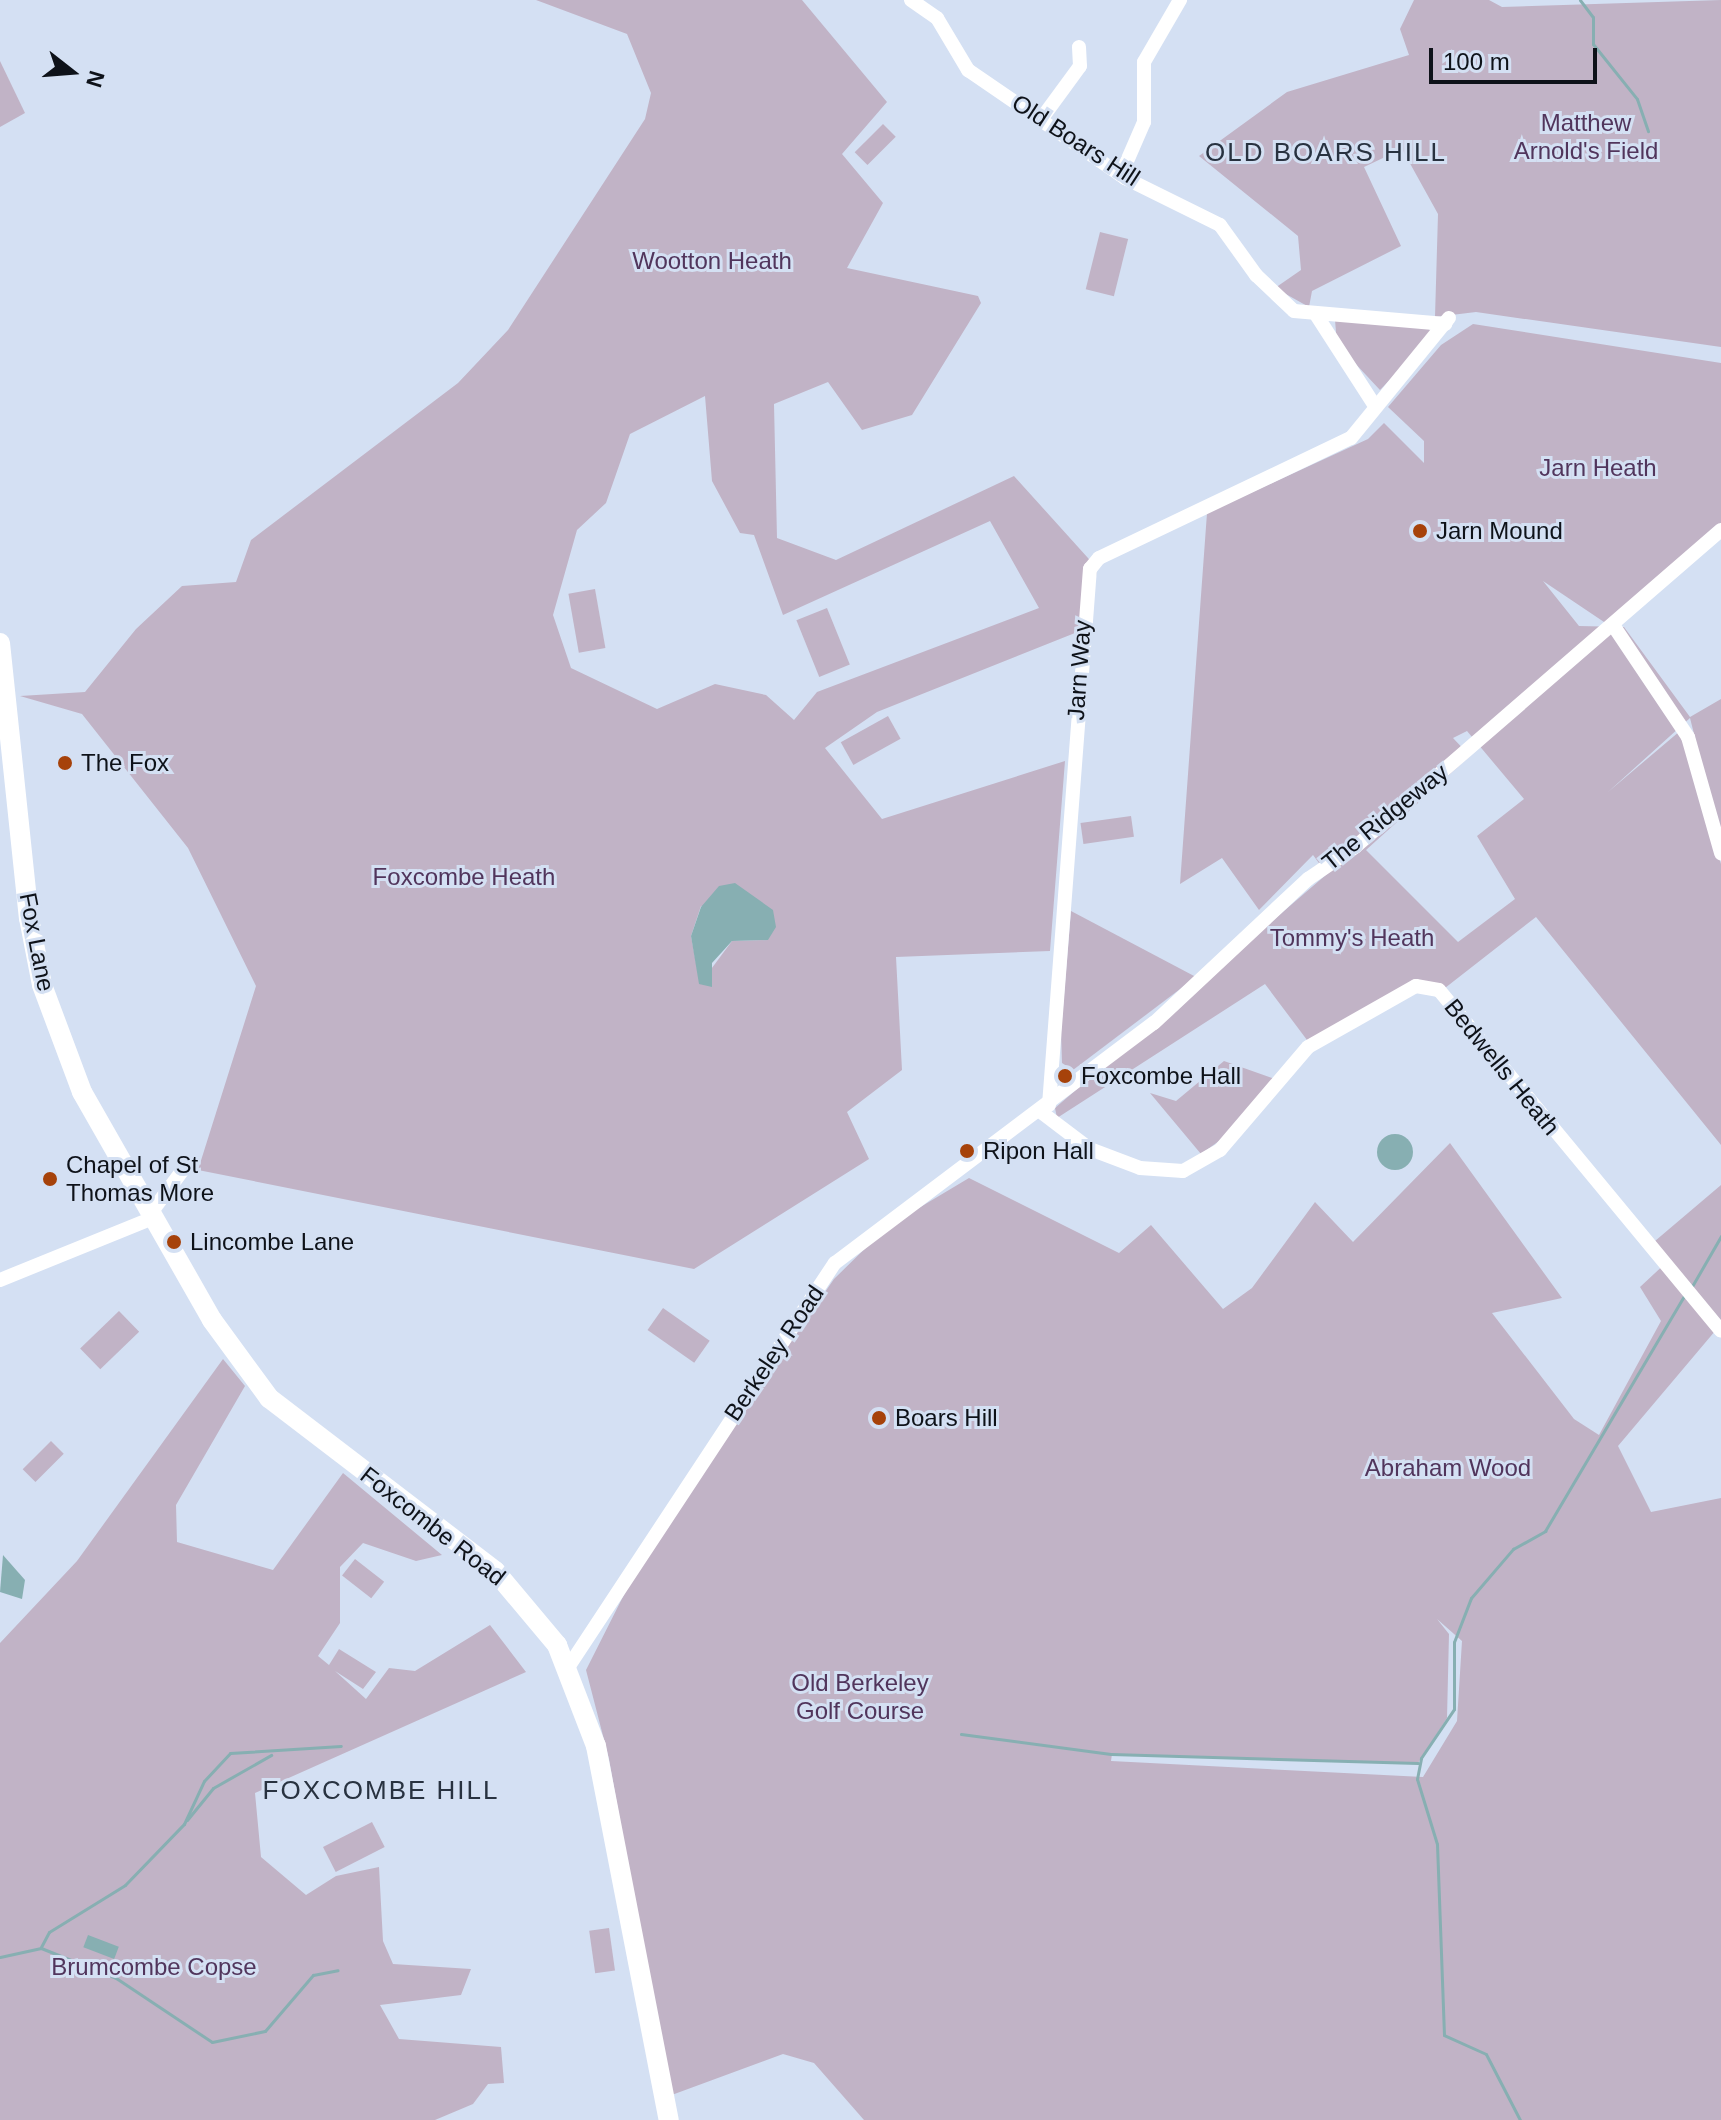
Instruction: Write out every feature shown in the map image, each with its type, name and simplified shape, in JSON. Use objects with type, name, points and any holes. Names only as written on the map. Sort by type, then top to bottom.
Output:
[{"type":"street","name":"Old Boars Hill","points":[[911,0],[937,18],[968,70],[1121,175],[1220,225],[1265,285],[1294,311],[1447,321],[1375,406]]},
{"type":"street","points":[[1121,175],[1144,122],[1144,62],[1180,0]]},
{"type":"street","points":[[1042,118],[1080,66],[1079,47]]},
{"type":"street","points":[[1315,313],[1375,406]]},
{"type":"street","name":"Jarn Way","points":[[1045,1109],[1090,569],[1099,558],[1351,438],[1375,406]]},
{"type":"street","name":"The Ridgeway","points":[[1045,1109],[1721,530]]},
{"type":"street","points":[[1613,625],[1688,737],[1721,853]]},
{"type":"street","name":"Fox Lane","points":[[0,643],[42,985],[82,1092],[152,1216]]},
{"type":"street","name":"Bedwells Heath","points":[[1045,1109],[1090,1149],[1140,1168],[1183,1171],[1220,1150],[1308,1047],[1416,986],[1439,990],[1721,1331]]},
{"type":"street","name":"Berkeley Road","points":[[569,1666],[835,1263],[880,1222],[1045,1109]]},
{"type":"street","points":[[0,1280],[152,1216],[182,1171]]},
{"type":"street","name":"Foxcombe Road","points":[[152,1216],[269,1398],[495,1571],[540,1621],[569,1666],[604,1780],[669,2120]]},
{"type":"green space","name":"Foxcombe Heath","points":[[536,0],[802,0],[887,102],[842,154],[883,203],[847,268],[978,296],[981,303],[912,415],[862,430],[828,382],[774,404],[777,538],[836,560],[1014,476],[1097,568],[1090,627],[877,712],[825,748],[882,819],[1065,761],[1050,951],[896,957],[902,1070],[847,1112],[869,1159],[694,1269],[198,1170],[256,986],[188,848],[82,714],[20,696],[85,692],[136,629],[182,586],[236,582],[251,540],[458,383],[508,330],[645,119],[651,93],[627,34]],"holes":[[[705,396],[712,481],[740,533],[754,535],[783,615],[990,521],[1039,608],[817,692],[794,720],[766,695],[715,684],[657,709],[571,668],[553,615],[577,530],[606,503],[630,434]],[[701,906],[768,940],[732,941],[700,984],[691,936]]]},
{"type":"green space","name":"Matthew Arnold's Field","points":[[1414,0],[1489,0],[1502,7],[1721,0],[1721,347],[1476,312],[1435,317],[1438,214],[1402,149],[1364,167],[1401,246],[1312,291],[1309,307],[1275,288],[1301,270],[1298,236],[1199,156],[1287,92],[1409,55],[1400,29]]},
{"type":"green space","points":[[0,61],[25,113],[0,127]]},
{"type":"green space","points":[[883,124],[896,137],[867,165],[855,152]]},
{"type":"green space","points":[[1100,232],[1128,239],[1114,296],[1086,289]]},
{"type":"green space","points":[[1335,320],[1429,329],[1433,335],[1380,390],[1337,344]]},
{"type":"green space","points":[[1473,324],[1721,363],[1721,523],[1607,624],[1543,581],[1579,626],[1624,627],[1690,717],[1721,699],[1721,841],[1690,718],[1608,792],[1680,731],[1721,864],[1721,1145],[1536,917],[1445,988],[1421,981],[1307,1040],[1265,984],[1057,1118],[1055,1108],[1327,874],[1313,855],[1259,910],[1222,858],[1180,884],[1207,513],[1368,439],[1384,423],[1424,463],[1424,441],[1388,407],[1441,345]],"holes":[[[1467,731],[1524,799],[1477,836],[1515,899],[1458,942],[1366,850],[1470,756],[1453,738]]]},
{"type":"green space","points":[[595,589],[605,648],[579,653],[568,594]]},
{"type":"green space","points":[[827,608],[850,665],[819,677],[796,620]]},
{"type":"green space","points":[[888,716],[901,739],[853,765],[841,742]]},
{"type":"green space","points":[[1131,816],[1134,837],[1083,844],[1080,823]]},
{"type":"green space","points":[[1071,911],[1196,977],[1073,1070],[1062,1063],[1061,1032]]},
{"type":"green space","points":[[1224,1061],[1275,1079],[1230,1133],[1201,1154],[1150,1093],[1176,1101]]},
{"type":"green space","points":[[1450,1143],[1562,1298],[1492,1313],[1574,1419],[1599,1435],[1661,1321],[1640,1287],[1669,1260],[1655,1241],[1721,1185],[1721,1324],[1618,1446],[1651,1512],[1721,1498],[1721,2120],[864,2120],[814,2063],[783,2054],[669,2096],[609,1759],[586,1670],[641,1561],[834,1279],[887,1227],[969,1178],[1119,1253],[1151,1225],[1223,1309],[1252,1288],[1315,1202],[1353,1242]],"holes":[[[1437,1619],[1462,1641],[1457,1721],[1423,1777],[1111,1761],[1112,1754],[1418,1763],[1447,1718],[1449,1634]]]},
{"type":"green space","points":[[663,1308],[710,1341],[694,1363],[648,1330]]},
{"type":"green space","points":[[119,1311],[139,1332],[100,1369],[80,1349]]},
{"type":"green space","name":"Brumcombe Copse","points":[[223,1359],[245,1386],[176,1505],[177,1542],[273,1570],[343,1473],[442,1555],[416,1561],[363,1543],[340,1567],[340,1623],[318,1656],[329,1665],[339,1649],[376,1672],[363,1689],[335,1671],[366,1699],[389,1668],[415,1671],[490,1625],[526,1672],[255,1793],[261,1857],[306,1895],[336,1876],[379,1867],[383,1941],[393,1964],[471,1969],[461,1995],[380,2005],[399,2039],[501,2047],[504,2083],[488,2084],[473,2104],[435,2120],[0,2120],[0,1643],[77,1561]]},
{"type":"green space","points":[[51,1441],[64,1454],[35,1482],[23,1469]]},
{"type":"green space","points":[[355,1559],[384,1582],[371,1598],[342,1576]]},
{"type":"green space","points":[[372,1822],[385,1847],[336,1872],[323,1847]]},
{"type":"green space","points":[[609,1928],[615,1971],[595,1973],[589,1931]]},
{"type":"shaded area","points":[[735,883],[773,910],[776,927],[768,940],[732,941],[712,963],[712,987],[699,984],[691,936],[701,907],[719,886]]},
{"type":"shaded area","points":[[1395,1134],[1408,1139],[1413,1152],[1408,1165],[1395,1170],[1382,1165],[1377,1152],[1382,1139]]},
{"type":"shaded area","points":[[3,1555],[25,1580],[22,1599],[0,1592]]},
{"type":"shaded area","points":[[88,1935],[119,1947],[114,1959],[83,1947]]},
{"type":"waterway","points":[[1580,0],[1593,17],[1593,44],[1637,99],[1648,131]]},
{"type":"waterway","points":[[1691,1288],[1721,1236]]},
{"type":"waterway","points":[[1520,2120],[1486,2054],[1444,2035],[1437,1844],[1417,1779],[1421,1758],[1454,1709],[1454,1642],[1471,1598],[1513,1549],[1545,1531],[1684,1296]]},
{"type":"waterway","points":[[961,1734],[1111,1754],[1418,1763]]},
{"type":"waterway","points":[[41,1947],[49,1932],[125,1885],[184,1824],[204,1781],[230,1753],[341,1746]]},
{"type":"waterway","points":[[187,1820],[213,1788],[271,1755]]},
{"type":"waterway","points":[[0,1957],[41,1948],[116,1978],[212,2042],[265,2031],[313,1975],[338,1970]]},
{"type":"place","name":"Jarn Mound","points":[[1420,531]]},
{"type":"place","name":"The Fox","points":[[65,763]]},
{"type":"place","name":"Foxcombe Hall","points":[[1065,1076]]},
{"type":"place","name":"Ripon Hall","points":[[967,1151]]},
{"type":"place","name":"Chapel of St Thomas More","points":[[50,1179]]},
{"type":"place","name":"Lincombe Lane","points":[[174,1242]]},
{"type":"place","name":"Boars Hill","points":[[879,1418]]},
{"type":"district","name":"OLD BOARS HILL","points":[[1326,153]]},
{"type":"district","name":"FOXCOMBE HILL","points":[[381,1791]]},
{"type":"park label","name":"Wootton Heath","points":[[712,261]]},
{"type":"park label","name":"Jarn Heath","points":[[1598,468]]},
{"type":"park label","name":"Tommy's Heath","points":[[1352,938]]},
{"type":"park label","name":"Abraham Wood","points":[[1448,1468]]},
{"type":"park label","name":"Old Berkeley Golf Course","points":[[860,1697]]}]
